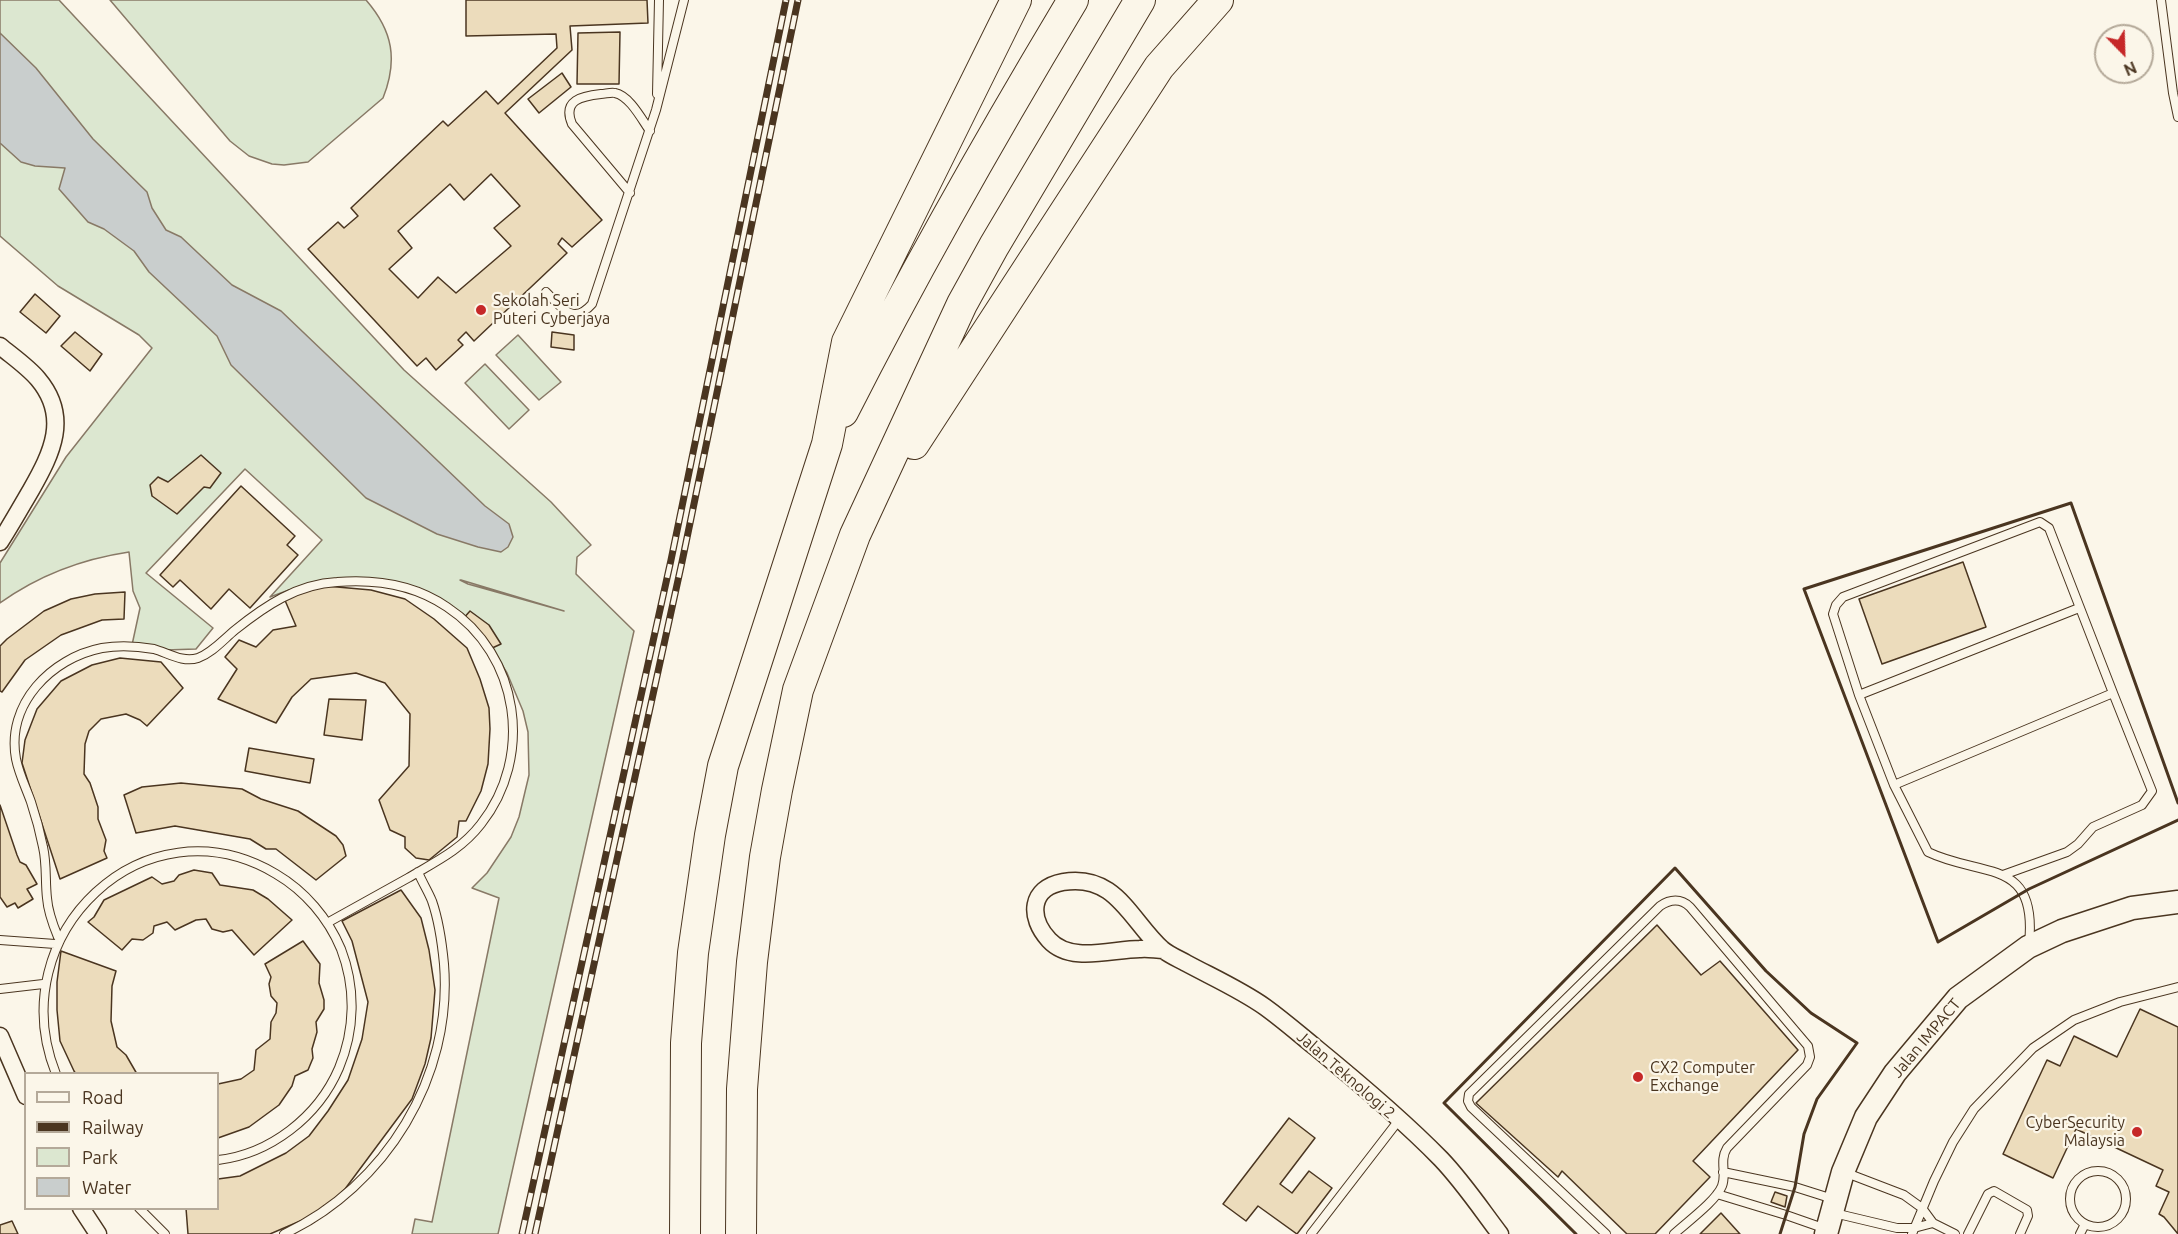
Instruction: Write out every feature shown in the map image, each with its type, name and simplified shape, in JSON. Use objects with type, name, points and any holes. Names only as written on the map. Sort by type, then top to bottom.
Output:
[{"type":"highway","points":[[685,1234],[686,1043],[696,922],[723,766],[827,444],[847,342],[1016,0]]},
{"type":"highway","points":[[827,444],[904,295],[999,125],[1073,0]]},
{"type":"highway","points":[[741,1234],[742,1089],[752,962],[765,857],[798,690],[855,535],[962,304],[1140,0]]},
{"type":"highway","points":[[855,535],[1159,68],[1218,0]]},
{"type":"street","points":[[0,346],[41,383],[56,414],[57,429],[45,465],[0,542]]},
{"type":"street","name":"Jalan Teknologi 2","points":[[1163,950],[1141,949],[1096,953],[1063,950],[1049,941],[1043,931],[1037,917],[1035,902],[1042,890],[1076,880],[1096,883],[1110,891],[1163,950],[1264,1006],[1358,1082],[1442,1161],[1500,1234]]},
{"type":"street","name":"Jalan IMPACT","points":[[1830,1219],[1843,1172],[1866,1117],[1895,1073],[1958,998],[2028,948],[2062,931],[2132,908],[2178,902]]},
{"type":"street","points":[[0,1035],[24,1091]]},
{"type":"street","points":[[82,1210],[98,1234]]},
{"type":"lane","points":[[656,110],[659,0]]},
{"type":"lane","points":[[546,292],[563,310],[570,313],[578,315],[592,304],[650,131],[684,0]]},
{"type":"lane","points":[[2161,0],[2178,117]]},
{"type":"lane","points":[[2167,49],[2178,45]]},
{"type":"lane","points":[[630,194],[572,124],[568,115],[570,106],[585,96],[615,93],[629,103],[650,131]]},
{"type":"lane","points":[[2003,875],[2067,852],[2078,844],[2093,827],[2142,806],[2152,791],[2049,528],[2040,522],[1843,597],[1836,605],[1833,614],[1859,695],[1894,785],[1928,852],[2003,875],[2017,885],[2026,898],[2031,925],[2028,948]]},
{"type":"lane","points":[[56,940],[48,904],[44,848],[15,755],[17,725],[21,711],[37,685],[70,659],[100,649],[131,646],[150,648],[185,659],[200,657],[269,605],[299,590],[318,584],[337,582],[375,582],[413,590],[430,597],[447,607],[476,632],[498,663],[505,681],[512,709],[514,738],[512,757],[500,794],[491,811],[467,841],[452,854],[327,923]]},
{"type":"lane","points":[[1859,695],[2079,608]]},
{"type":"lane","points":[[1894,785],[2113,693]]},
{"type":"lane","points":[[55,1072],[45,1041],[42,1022],[43,984],[56,940],[81,904],[112,877],[149,860],[189,852],[230,856],[268,869],[301,892],[327,923],[338,941],[345,959],[352,999],[349,1040],[335,1078],[312,1111],[281,1137],[244,1155],[219,1160]]},
{"type":"lane","points":[[284,1234],[320,1214],[340,1199],[377,1164],[407,1122],[429,1076],[441,1027],[445,976],[432,901],[418,872]]},
{"type":"lane","points":[[1606,1234],[1471,1107],[1468,1101],[1469,1094],[1660,906],[1667,901],[1684,901],[1808,1046],[1810,1057],[1807,1065],[1727,1148],[1723,1154],[1722,1186],[1717,1194],[1674,1234]]},
{"type":"lane","points":[[0,940],[56,940]]},
{"type":"lane","points":[[0,989],[43,984]]},
{"type":"lane","points":[[1913,1231],[1953,1142],[1974,1109],[2032,1048],[2074,1020],[2120,1002],[2178,987]]},
{"type":"lane","points":[[1311,1234],[1399,1120]]},
{"type":"lane","points":[[2094,1171],[2112,1174],[2123,1186],[2126,1195],[2123,1212],[2118,1219],[2102,1227],[2085,1224],[2073,1211],[2070,1203],[2073,1186],[2079,1179],[2094,1171]]},
{"type":"lane","points":[[1723,1172],[1795,1187],[1830,1219]]},
{"type":"lane","points":[[1843,1172],[1904,1195],[1922,1208],[1933,1223],[1955,1234]]},
{"type":"lane","points":[[1968,1234],[1988,1194],[1994,1191],[2027,1210],[2028,1216],[2020,1234]]},
{"type":"lane","points":[[1717,1194],[1786,1215],[1913,1231],[1933,1223]]},
{"type":"lane","points":[[140,1210],[165,1234]]},
{"type":"lane","points":[[2080,1234],[2085,1224]]},
{"type":"green space","points":[[0,0],[59,0],[404,370],[551,502],[591,545],[577,557],[576,574],[634,631],[498,1234],[412,1234],[415,1219],[432,1222],[499,898],[472,888],[487,873],[511,837],[519,817],[529,775],[528,732],[523,711],[507,673],[496,655],[451,611],[414,593],[373,583],[289,590],[270,597],[322,540],[245,469],[146,573],[213,628],[196,649],[165,650],[132,645],[140,608],[133,591],[129,552],[94,559],[46,576],[0,603],[0,563],[66,457],[152,348],[139,335],[58,286],[0,236]],"holes":[[[460,580],[564,611],[468,584]]]},
{"type":"green space","points":[[110,0],[366,0],[382,23],[390,46],[388,84],[383,98],[308,162],[272,164],[249,156],[230,141]]},
{"type":"green space","points":[[518,335],[561,382],[539,400],[496,355]]},
{"type":"green space","points":[[485,364],[529,410],[509,429],[465,383]]},
{"type":"water","points":[[0,33],[36,68],[93,139],[147,192],[152,208],[166,230],[181,237],[232,285],[281,311],[485,506],[509,524],[513,537],[508,547],[501,552],[437,534],[366,498],[231,365],[217,336],[149,272],[134,251],[104,229],[88,222],[59,189],[65,168],[35,166],[21,162],[0,143]]},
{"type":"building","points":[[466,0],[647,0],[648,23],[570,26],[572,50],[505,113],[602,220],[572,247],[562,238],[558,244],[567,253],[474,341],[466,332],[458,340],[463,345],[436,370],[426,358],[417,366],[308,249],[338,222],[344,228],[358,216],[351,208],[443,121],[448,126],[486,91],[498,104],[557,48],[556,34],[466,36]],"holes":[[[491,174],[520,206],[494,228],[511,246],[456,293],[438,277],[418,298],[389,269],[412,248],[398,231],[450,184],[464,200]]]},
{"type":"building","points":[[620,32],[619,84],[577,84],[578,33]]},
{"type":"building","points":[[562,73],[571,87],[539,113],[528,99]]},
{"type":"building","points":[[35,294],[60,316],[46,333],[20,312]]},
{"type":"building","points":[[75,332],[102,354],[90,371],[61,346]]},
{"type":"building","points":[[552,332],[574,335],[574,350],[551,347]]},
{"type":"building","points":[[201,455],[221,473],[210,488],[204,487],[177,514],[152,496],[150,485],[158,477],[168,482]]},
{"type":"building","points":[[241,486],[295,536],[287,545],[298,555],[250,608],[229,589],[211,609],[180,580],[173,587],[160,575]]},
{"type":"building","points":[[1963,562],[1986,627],[1882,664],[1859,599]]},
{"type":"building","points":[[326,586],[371,590],[405,599],[434,619],[467,648],[480,679],[489,708],[490,729],[488,764],[481,791],[466,821],[459,821],[457,837],[429,860],[416,858],[405,848],[405,837],[390,830],[379,800],[409,766],[410,714],[385,683],[356,673],[311,679],[292,697],[276,723],[218,699],[237,669],[225,657],[239,640],[256,647],[273,630],[296,626],[284,598]]},
{"type":"building","points":[[125,592],[124,619],[102,620],[61,635],[25,660],[2,692],[0,691],[0,646],[7,639],[44,611],[71,599],[95,594]]},
{"type":"building","points":[[470,611],[489,625],[501,644],[490,649],[462,620]]},
{"type":"building","points":[[120,658],[161,662],[183,688],[147,726],[126,714],[101,719],[89,731],[85,744],[84,774],[90,783],[98,807],[98,819],[106,840],[104,851],[107,858],[60,879],[22,763],[25,740],[37,709],[61,681],[92,665]]},
{"type":"building","points":[[329,699],[366,700],[362,740],[324,735]]},
{"type":"building","points":[[249,748],[314,759],[310,783],[245,771]]},
{"type":"building","points":[[181,783],[242,789],[261,799],[298,811],[336,836],[343,845],[346,856],[316,880],[276,849],[266,849],[250,839],[175,826],[136,833],[124,795],[142,787]]},
{"type":"building","points":[[0,805],[20,862],[26,865],[37,884],[27,889],[33,899],[18,908],[15,903],[7,907],[0,897]]},
{"type":"building","points":[[194,870],[212,873],[220,885],[253,890],[268,899],[292,920],[254,955],[232,930],[223,932],[212,929],[206,919],[196,920],[175,930],[167,922],[154,926],[153,933],[143,940],[132,939],[122,950],[88,922],[94,917],[104,900],[152,877],[162,884],[174,881],[179,875]]},
{"type":"building","points":[[401,890],[421,918],[435,990],[431,1038],[425,1064],[412,1099],[345,1189],[319,1213],[270,1234],[188,1234],[186,1210],[219,1210],[219,1179],[240,1176],[286,1153],[309,1136],[348,1080],[362,1039],[368,1002],[352,941],[342,921]]},
{"type":"building","name":"CX2 Computer Exchange","points":[[1657,925],[1701,975],[1720,961],[1798,1050],[1693,1161],[1710,1177],[1655,1234],[1627,1234],[1562,1171],[1558,1177],[1476,1103]]},
{"type":"building","points":[[303,941],[320,964],[319,983],[324,1009],[316,1022],[317,1032],[312,1049],[313,1058],[308,1070],[295,1076],[292,1086],[279,1105],[249,1127],[219,1138],[219,1084],[241,1079],[254,1070],[256,1050],[270,1039],[271,1022],[276,1013],[277,1003],[271,996],[269,984],[271,977],[265,964]]},
{"type":"building","points":[[61,951],[116,971],[112,986],[111,1021],[117,1047],[126,1055],[136,1072],[75,1072],[60,1041],[57,982]]},
{"type":"building","points":[[2140,1009],[2178,1027],[2178,1234],[2159,1214],[2169,1192],[2156,1186],[2163,1170],[2076,1129],[2053,1178],[2003,1154],[2047,1060],[2060,1066],[2074,1036],[2117,1057]]},
{"type":"building","points":[[1289,1118],[1315,1138],[1280,1184],[1292,1193],[1309,1171],[1332,1188],[1297,1234],[1258,1206],[1246,1221],[1223,1204]]},
{"type":"building","points":[[1775,1192],[1787,1196],[1785,1207],[1771,1202]]},
{"type":"building","points":[[1721,1213],[1740,1234],[1700,1234]]},
{"type":"building","points":[[12,1221],[18,1234],[0,1234],[0,1225]]},
{"type":"railway","points":[[522,1234],[671,560],[786,0]]},
{"type":"railway","points":[[535,1234],[682,562],[798,0]]},
{"type":"wall","points":[[2178,803],[2071,503],[1804,589],[1938,942],[2029,889],[2178,820]]},
{"type":"wall","points":[[1576,1234],[1444,1103],[1675,868],[1766,971],[1811,1013],[1857,1043],[1817,1099],[1804,1134],[1795,1187],[1780,1234]]},
{"type":"place","name":"Sekolah Seri Puteri Cyberjaya","points":[[481,310]]},
{"type":"place","name":"CX2 Computer Exchange","points":[[1638,1077]]},
{"type":"place","name":"CyberSecurity Malaysia","points":[[2137,1132]]}]
